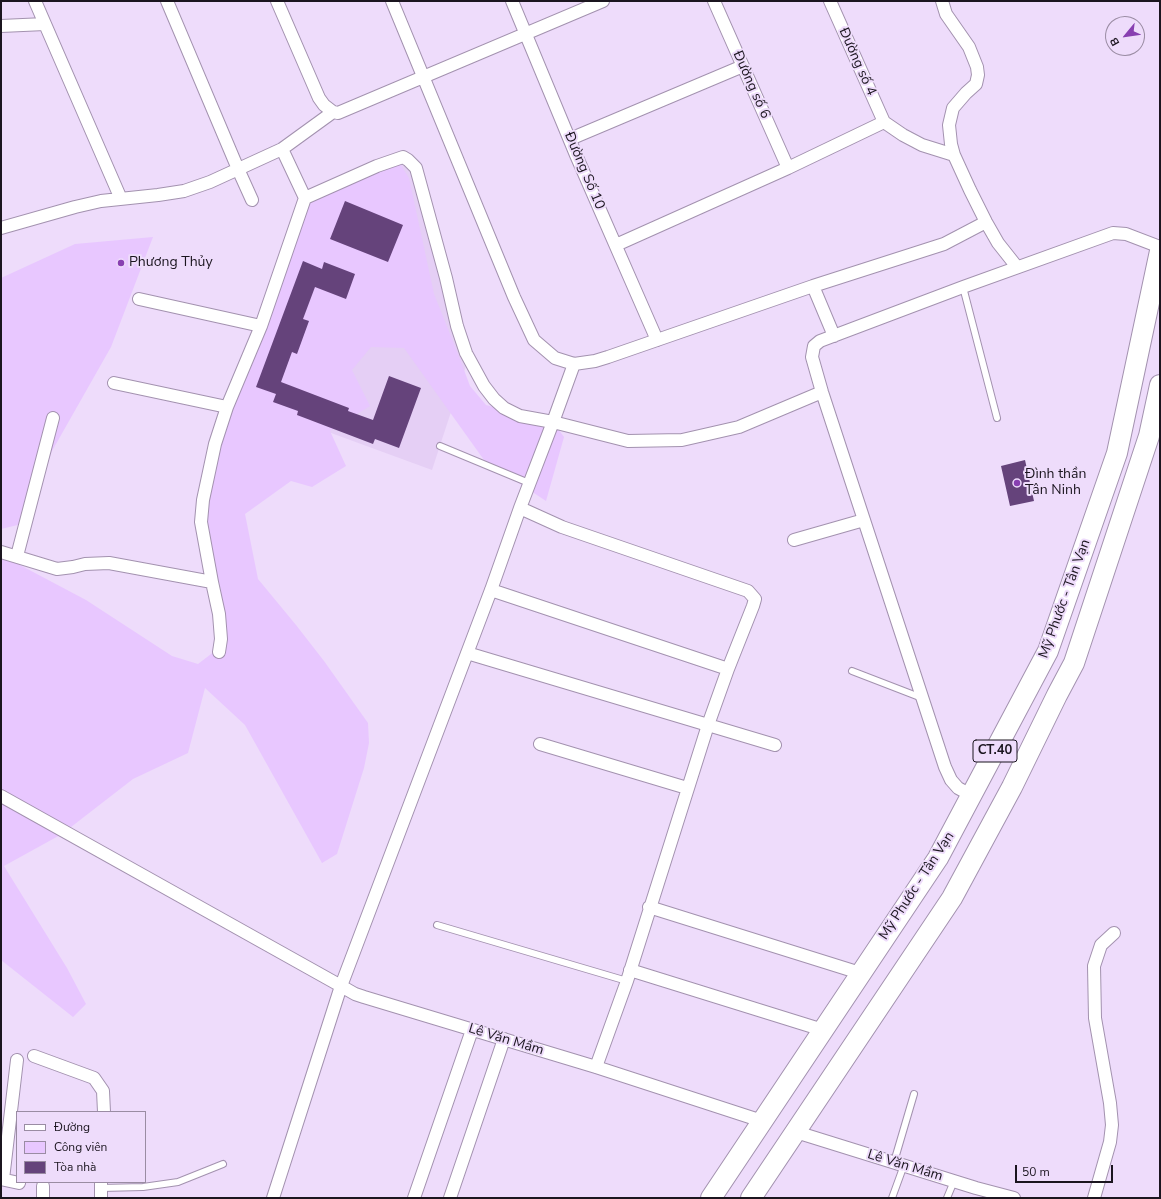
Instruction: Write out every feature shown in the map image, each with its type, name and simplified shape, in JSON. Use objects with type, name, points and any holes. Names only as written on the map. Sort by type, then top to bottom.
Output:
[{"type":"main road","name":"Mỹ Phước - Tân Vạn","points":[[711,1198],[938,858],[1048,651],[1117,453],[1160,251]]},
{"type":"main road","name":"Mỹ Phước - Tân Vạn","points":[[751,1198],[952,898],[1012,787],[1074,663],[1154,435],[1160,385]]},
{"type":"street","points":[[35,1],[121,199]]},
{"type":"street","points":[[167,1],[252,200]]},
{"type":"street","points":[[277,1],[319,98],[324,105],[338,114],[603,1]]},
{"type":"street","points":[[392,1],[511,289],[534,340],[555,358],[574,364],[595,361],[812,286],[944,244],[986,222]]},
{"type":"street","name":"Đường Số 10","points":[[512,1],[657,340]]},
{"type":"street","name":"Đường số 6","points":[[714,1],[788,168]]},
{"type":"street","name":"Đường số 4","points":[[830,1],[884,122]]},
{"type":"street","points":[[942,1],[946,14],[969,47],[977,67],[978,75],[976,84],[966,92],[953,108],[949,125],[954,155],[986,222],[998,243],[1017,267]]},
{"type":"street","points":[[1,26],[45,24]]},
{"type":"street","points":[[570,139],[743,66]]},
{"type":"street","points":[[1,228],[75,207],[121,199],[184,191],[210,182],[282,149],[333,112]]},
{"type":"street","points":[[616,245],[788,168],[884,122],[922,146],[954,155]]},
{"type":"street","points":[[219,652],[221,639],[219,614],[207,561],[201,522],[203,500],[215,444],[227,407],[261,326],[304,198],[282,149]]},
{"type":"street","points":[[304,198],[377,166],[402,157],[408,160],[416,168],[446,278],[457,326],[466,353],[484,386],[494,399],[504,408],[520,416],[553,422],[628,441],[682,440],[739,427],[822,392]]},
{"type":"street","points":[[971,795],[958,788],[951,780],[945,767],[822,392],[812,357],[814,346],[820,341],[1017,267],[1113,233],[1126,234],[1160,247]]},
{"type":"street","points":[[812,286],[834,336]]},
{"type":"street","points":[[139,299],[261,326]]},
{"type":"street","points":[[273,1198],[341,986],[373,898],[491,590],[529,483],[574,364]]},
{"type":"street","points":[[114,383],[227,407]]},
{"type":"street","points":[[17,556],[53,418]]},
{"type":"street","points":[[520,508],[562,527],[748,591],[755,599],[708,726],[628,975],[596,1067]]},
{"type":"street","points":[[794,540],[864,520]]},
{"type":"street","points":[[1,552],[57,569],[85,564],[110,563],[212,582]]},
{"type":"street","points":[[491,590],[728,669]]},
{"type":"street","points":[[467,653],[775,745]]},
{"type":"street","points":[[540,744],[687,788]]},
{"type":"street","name":"Lê Văn Mầm","points":[[1,796],[355,994],[596,1067],[762,1121]]},
{"type":"street","points":[[649,907],[860,973]]},
{"type":"street","points":[[1094,1198],[1110,1142],[1112,1125],[1110,1103],[1094,1018],[1094,966],[1101,945],[1114,933]]},
{"type":"street","points":[[628,975],[823,1030]]},
{"type":"street","points":[[414,1198],[472,1030]]},
{"type":"street","points":[[450,1198],[504,1039]]},
{"type":"street","points":[[34,1056],[94,1078],[103,1091],[104,1111]]},
{"type":"street","points":[[16,1182],[2,1180],[17,1060]]},
{"type":"street","name":"Lê Văn Mầm","points":[[796,1132],[1009,1197]]},
{"type":"lane","points":[[963,287],[997,418]]},
{"type":"lane","points":[[440,446],[529,483]]},
{"type":"lane","points":[[852,671],[922,698]]},
{"type":"lane","points":[[437,925],[628,975]]},
{"type":"lane","points":[[892,1198],[914,1094]]},
{"type":"lane","points":[[101,1189],[143,1187],[178,1182],[223,1164]]},
{"type":"lane","points":[[947,1198],[954,1181]]},
{"type":"shaded area","points":[[402,162],[409,166],[466,366],[432,470],[241,400]]},
{"type":"green space","points":[[395,156],[409,178],[434,294],[470,386],[486,405],[553,422],[564,437],[546,501],[484,460],[404,348],[371,347],[352,370],[370,406],[330,431],[346,466],[312,487],[291,481],[245,514],[258,579],[324,661],[368,723],[369,743],[364,768],[337,854],[322,863],[245,725],[205,688],[188,753],[133,779],[62,834],[4,866],[67,968],[86,1004],[73,1017],[1,960],[1,555],[86,600],[172,656],[198,664],[224,644],[221,591],[200,515],[214,462],[305,198]]},
{"type":"green space","points":[[153,237],[111,347],[52,451],[26,523],[1,529],[1,278],[75,244]]},
{"type":"building","points":[[345,201],[403,225],[388,262],[330,239]]},
{"type":"building","points":[[303,261],[322,269],[324,262],[355,274],[346,299],[315,287],[303,319],[309,321],[297,354],[292,352],[281,382],[349,408],[348,411],[373,420],[389,376],[421,388],[399,448],[375,439],[373,444],[297,415],[298,411],[273,402],[276,394],[256,387]]},
{"type":"building","name":"Đình thần Tân Ninh","points":[[1025,460],[1034,501],[1010,506],[1001,466]]},
{"type":"place","name":"Phương Thủy","points":[[121,263]]},
{"type":"place","name":"Đình thần Tân Ninh","points":[[1017,483]]}]
